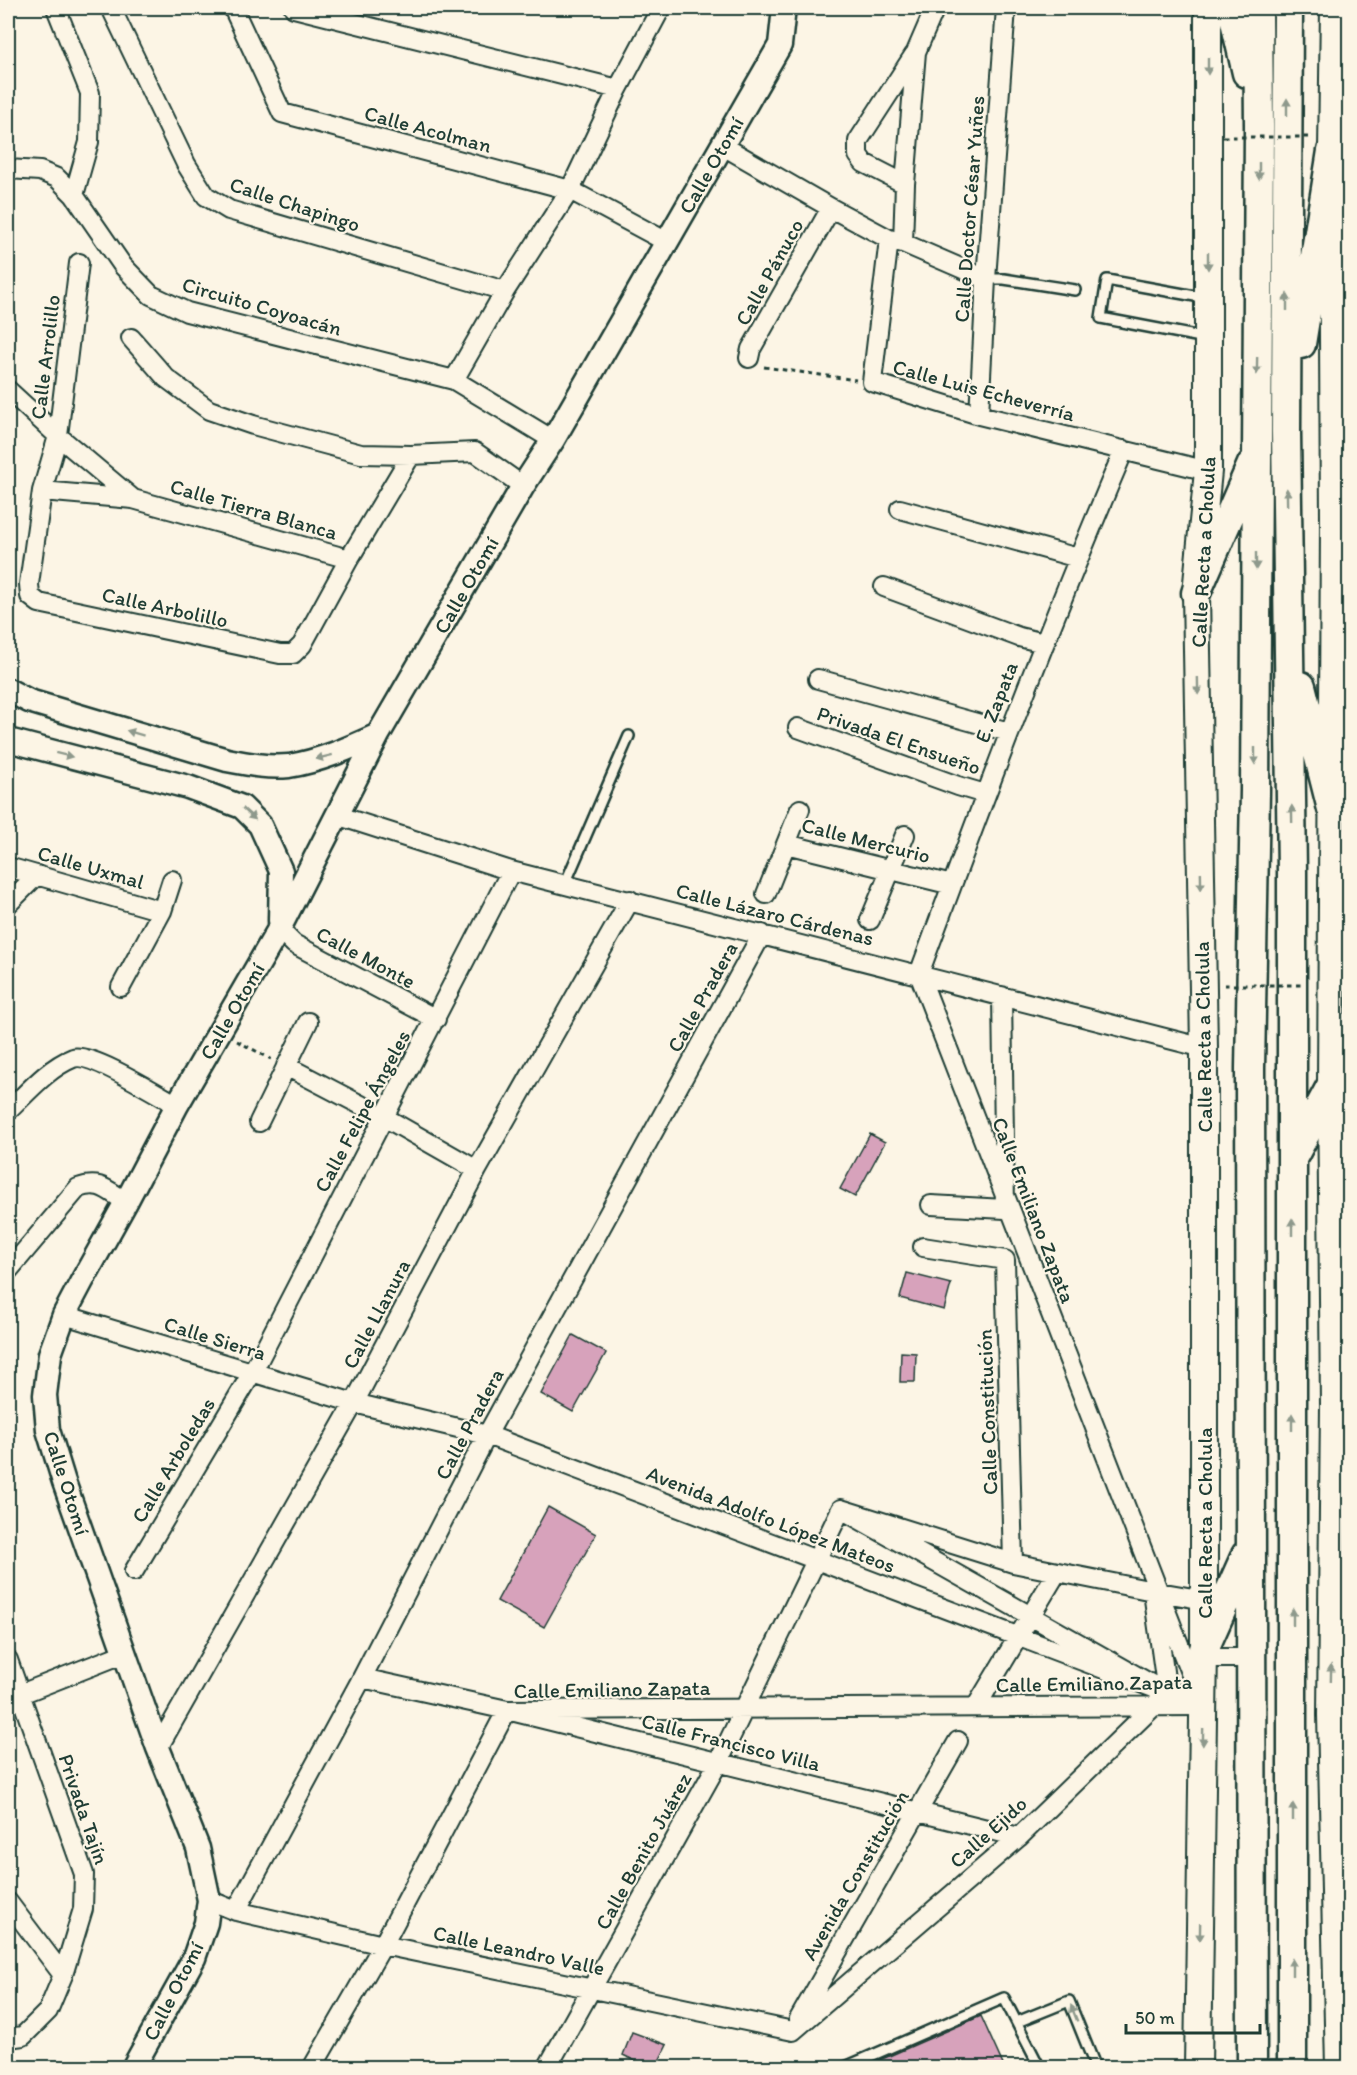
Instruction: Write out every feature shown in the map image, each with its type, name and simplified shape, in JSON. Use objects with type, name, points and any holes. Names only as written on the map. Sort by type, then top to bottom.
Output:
[{"type":"main road","name":"Calle Recta a Cholula","points":[[1198,2067],[1203,1706],[1199,1659],[1205,1600],[1204,1048],[1196,593],[1208,471],[1208,8]]},
{"type":"main road","points":[[1232,8],[1259,127]]},
{"type":"main road","points":[[1252,2067],[1250,1068],[1255,790],[1258,8]]},
{"type":"main road","points":[[1288,8],[1286,432],[1292,872],[1292,2067]]},
{"type":"main road","points":[[1334,8],[1332,151],[1342,524],[1332,809],[1341,1087],[1339,2067]]},
{"type":"main road","points":[[1286,432],[1332,151]]},
{"type":"main road","points":[[1196,593],[1257,454]]},
{"type":"main road","points":[[1290,639],[1332,809]]},
{"type":"main road","points":[[1292,1159],[1341,1087]]},
{"type":"main road","points":[[1199,1659],[1251,1545]]},
{"type":"street","points":[[58,8],[90,93],[89,142],[74,195]]},
{"type":"street","name":"Calle Chapingo","points":[[111,8],[186,165],[206,196],[229,210],[505,291]]},
{"type":"street","name":"Calle Acolman","points":[[233,8],[282,113],[570,190],[667,242]]},
{"type":"street","points":[[294,8],[618,90]]},
{"type":"street","points":[[454,380],[505,291],[570,190],[661,8]]},
{"type":"street","name":"Calle Otomí","points":[[133,2067],[194,1958],[206,1923],[209,1900],[198,1848],[158,1748],[64,1482],[48,1430],[45,1395],[50,1354],[64,1315],[177,1105],[279,930],[378,735],[523,486],[553,440],[780,45],[784,8]]},
{"type":"street","points":[[905,184],[864,163],[858,155],[858,141],[916,52],[935,8]]},
{"type":"street","name":"Calle Doctor César Yuñes","points":[[979,414],[986,279],[1006,8]]},
{"type":"street","points":[[872,382],[905,184],[916,52]]},
{"type":"street","points":[[723,146],[831,208],[896,241],[986,279]]},
{"type":"street","name":"Circuito Coyoacán","points":[[8,169],[40,171],[57,178],[74,195],[123,266],[151,295],[187,312],[454,380],[553,440]]},
{"type":"street","name":"Calle Pánuco","points":[[749,358],[751,349],[831,208]]},
{"type":"street","name":"Calle Arrolillo","points":[[30,596],[29,584],[42,491],[58,436],[79,263]]},
{"type":"street","points":[[132,338],[166,378],[208,410],[253,425],[361,454],[475,452],[523,486]]},
{"type":"street","name":"Calle Luis Echeverría","points":[[872,382],[979,414],[1208,471]]},
{"type":"street","name":"Calle Tierra Blanca","points":[[8,391],[133,498]]},
{"type":"street","name":"E. Zapata","points":[[919,974],[1009,732],[1078,558],[1124,450]]},
{"type":"street","name":"Calle Tierra Blanca","points":[[42,491],[133,498],[349,559],[411,454]]},
{"type":"street","points":[[900,509],[1078,558]]},
{"type":"street","name":"Calle Arbolillo","points":[[30,596],[39,603],[280,654],[293,654],[302,645],[349,559]]},
{"type":"street","points":[[884,587],[1019,637],[1044,643]]},
{"type":"street","points":[[818,680],[1009,732]]},
{"type":"street","points":[[8,690],[29,701],[227,760],[255,765],[288,766],[340,753],[378,735]]},
{"type":"street","name":"Privada El Ensueño","points":[[798,728],[985,794]]},
{"type":"street","points":[[8,740],[188,787],[242,807],[260,825],[281,871],[279,930]]},
{"type":"street","points":[[786,844],[800,808]]},
{"type":"street","name":"Calle Lázaro Cárdenas","points":[[336,815],[511,871],[1204,1048]]},
{"type":"street","points":[[870,921],[905,834]]},
{"type":"street","name":"Calle Mercurio","points":[[766,894],[786,844],[952,885]]},
{"type":"street","name":"Calle Uxmal","points":[[8,867],[162,911]]},
{"type":"street","name":"Calle Felipe Ángeles","points":[[252,1373],[511,871]]},
{"type":"street","points":[[8,904],[37,875]]},
{"type":"street","points":[[121,987],[162,911],[172,880]]},
{"type":"street","name":"Calle Llanura","points":[[158,1748],[354,1403],[477,1170],[630,900]]},
{"type":"street","name":"Calle Monte","points":[[279,930],[294,944],[436,1019]]},
{"type":"street","name":"Calle Pradera","points":[[236,1911],[362,1678],[487,1436],[762,934]]},
{"type":"street","name":"Calle Emiliano Zapata","points":[[919,974],[1156,1592],[1199,1659]]},
{"type":"street","points":[[931,1205],[1005,1203],[1002,996]]},
{"type":"street","points":[[259,1122],[308,1022]]},
{"type":"street","points":[[8,1111],[56,1067],[75,1057],[95,1060],[177,1105]]},
{"type":"street","points":[[286,1066],[384,1117],[477,1170]]},
{"type":"street","points":[[8,1271],[78,1188],[90,1184],[101,1186],[126,1202]]},
{"type":"street","name":"Calle Constitución","points":[[923,1247],[1005,1260],[1013,1563]]},
{"type":"street","name":"Calle Sierra","points":[[64,1315],[354,1403]]},
{"type":"street","name":"Calle Arboledas","points":[[134,1571],[252,1373]]},
{"type":"street","name":"Avenida Adolfo López Mateos","points":[[354,1403],[487,1436],[1019,1637],[1169,1691],[1203,1706]]},
{"type":"street","name":"Avenida Adolfo López Mateos","points":[[841,1509],[1013,1563],[1205,1600]]},
{"type":"street","name":"Avenida Adolfo López Mateos","points":[[841,1509],[1169,1691]]},
{"type":"street","name":"Calle Benito Juárez","points":[[547,2067],[718,1763],[841,1509]]},
{"type":"street","points":[[976,1707],[1057,1572]]},
{"type":"street","points":[[1156,1592],[1169,1691]]},
{"type":"street","points":[[14,1697],[125,1653]]},
{"type":"street","points":[[1199,1659],[1251,1658]]},
{"type":"street","name":"Calle Ejido","points":[[793,2031],[1019,1837],[1199,1659]]},
{"type":"street","name":"Privada Tajín","points":[[8,1660],[14,1697],[84,1874],[84,1909],[63,1975],[48,2010],[23,2036],[8,2038]]},
{"type":"street","name":"Calle Francisco Villa","points":[[362,1678],[507,1710],[1019,1837]]},
{"type":"street","name":"Calle Emiliano Zapata","points":[[312,2067],[383,1945],[507,1710],[1203,1706]]},
{"type":"street","name":"Avenida Constitución","points":[[793,2031],[958,1741]]},
{"type":"street","points":[[209,1900],[236,1911]]},
{"type":"street","points":[[8,1902],[63,1975]]},
{"type":"street","name":"Calle Leandro Valle","points":[[236,1911],[383,1945],[793,2031]]},
{"type":"lane","points":[[986,279],[1004,279],[1075,290]]},
{"type":"lane","points":[[1208,299],[1107,280],[1101,318],[1208,339]]},
{"type":"lane","points":[[565,884],[629,736]]},
{"type":"lane","points":[[843,2067],[1004,1998],[1040,2067]]},
{"type":"lane","points":[[1017,2022],[1069,2001],[1096,2067]]},
{"type":"path","points":[[1223,137],[1308,137]]},
{"type":"path","name":"Calle Luis Echeverría","points":[[749,358],[759,367],[872,382]]},
{"type":"path","points":[[1224,985],[1304,985]]},
{"type":"path","points":[[219,1033],[286,1066]]},
{"type":"building","points":[[870,1134],[885,1142],[855,1197],[840,1189]]},
{"type":"building","points":[[907,1273],[951,1284],[944,1310],[900,1298]]},
{"type":"building","points":[[573,1335],[606,1353],[573,1412],[541,1394]]},
{"type":"building","points":[[901,1352],[916,1353],[915,1382],[900,1382]]},
{"type":"building","points":[[548,1507],[596,1534],[544,1627],[497,1601]]},
{"type":"building","points":[[981,2016],[1004,2067],[864,2067]]},
{"type":"building","points":[[632,2032],[667,2045],[656,2067],[648,2067],[623,2055]]}]
